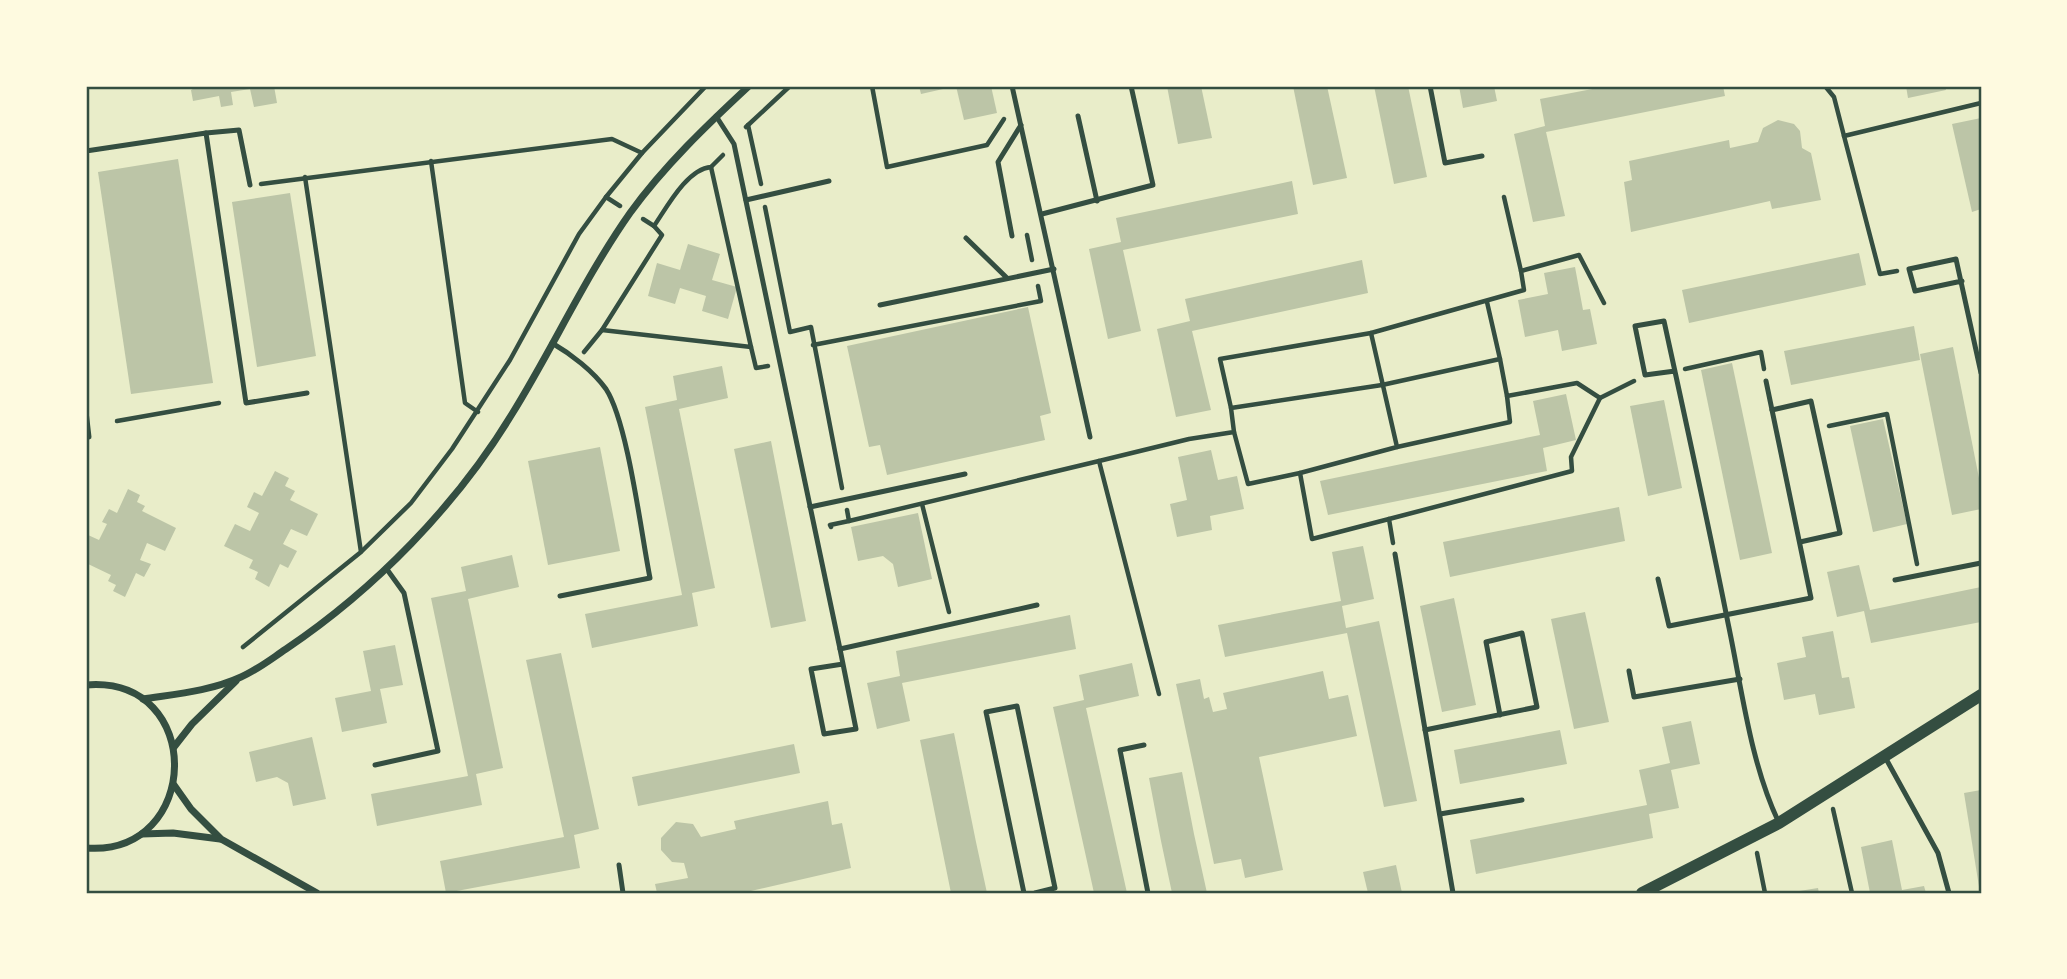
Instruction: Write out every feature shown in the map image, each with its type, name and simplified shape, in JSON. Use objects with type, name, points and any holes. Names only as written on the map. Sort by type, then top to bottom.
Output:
[{"type":"street","points":[[174,747],[192,724],[239,678],[312,631],[386,568],[422,531],[476,466],[512,416],[589,277],[631,212],[665,169],[749,86]]},
{"type":"street","points":[[143,699],[203,689],[239,678]]},
{"type":"street","points":[[86,685],[102,684],[143,699],[169,728],[174,747],[174,785],[163,809],[142,835]]},
{"type":"street","points":[[1642,893],[1779,823],[1981,695]]},
{"type":"street","points":[[174,785],[191,809],[221,839],[317,893]]},
{"type":"street","points":[[86,848],[102,849],[142,835],[173,833],[221,839]]},
{"type":"lane","points":[[1012,86],[1090,437]]},
{"type":"lane","points":[[1042,214],[1153,185],[1131,86]]},
{"type":"lane","points":[[1430,86],[1445,163],[1482,156]]},
{"type":"lane","points":[[716,116],[734,144],[840,649],[843,664],[856,729],[824,734],[811,670],[843,664]]},
{"type":"lane","points":[[1078,117],[1097,201]]},
{"type":"lane","points":[[1012,236],[998,162],[1021,125]]},
{"type":"lane","points":[[86,151],[239,130],[250,185]]},
{"type":"lane","points":[[206,133],[246,402],[307,393]]},
{"type":"lane","points":[[746,200],[829,181]]},
{"type":"lane","points":[[966,238],[1007,278]]},
{"type":"lane","points":[[1962,281],[1915,291],[1909,269],[1956,259],[1962,281],[1981,373]]},
{"type":"lane","points":[[880,305],[1054,269]]},
{"type":"lane","points":[[1675,371],[1645,375],[1635,327],[1664,321],[1675,371],[1727,615],[1740,679],[1766,796],[1779,823]]},
{"type":"lane","points":[[552,344],[578,362],[605,388],[618,415],[650,578],[560,596]]},
{"type":"lane","points":[[1658,579],[1669,626],[1811,598],[1766,381]]},
{"type":"lane","points":[[1772,410],[1811,401],[1840,533],[1800,541]]},
{"type":"lane","points":[[86,411],[89,437],[86,438]]},
{"type":"lane","points":[[810,507],[965,474]]},
{"type":"lane","points":[[1395,554],[1454,893]]},
{"type":"lane","points":[[1895,580],[1981,563]]},
{"type":"lane","points":[[375,765],[438,751],[404,593],[386,568]]},
{"type":"lane","points":[[840,649],[1037,605]]},
{"type":"lane","points":[[1425,730],[1500,715],[1537,707],[1522,633],[1486,642],[1500,715]]},
{"type":"lane","points":[[1629,671],[1634,697],[1740,679]]},
{"type":"lane","points":[[1024,893],[985,712],[1017,706],[1055,888],[1035,893]]},
{"type":"lane","points":[[1144,745],[1120,750],[1148,893]]},
{"type":"lane","points":[[1885,757],[1938,853],[1949,893]]},
{"type":"lane","points":[[1440,814],[1522,800]]},
{"type":"lane","points":[[619,865],[623,893]]},
{"type":"path","points":[[243,647],[361,551],[411,503],[478,412],[510,360],[551,281],[606,197],[642,153],[706,86]]},
{"type":"path","points":[[654,226],[680,189],[703,168],[711,167],[748,125],[790,86]]},
{"type":"path","points":[[872,86],[887,167],[987,145],[1004,121],[1002,109]]},
{"type":"path","points":[[1825,86],[1834,97],[1880,274],[1909,269]]},
{"type":"path","points":[[1844,136],[1981,103]]},
{"type":"path","points":[[250,185],[612,139],[642,153]]},
{"type":"path","points":[[431,161],[465,403],[478,412]]},
{"type":"path","points":[[603,330],[751,347],[711,167]]},
{"type":"path","points":[[305,177],[361,551]]},
{"type":"path","points":[[578,362],[587,345],[603,330],[662,235],[654,226],[606,197]]},
{"type":"path","points":[[1487,302],[1510,422],[1248,484],[1234,432],[1220,359],[1371,332],[1524,290],[1504,197]]},
{"type":"path","points":[[813,345],[1041,301],[1026,230]]},
{"type":"path","points":[[1521,271],[1579,255],[1604,303]]},
{"type":"path","points":[[1371,332],[1397,447]]},
{"type":"path","points":[[1675,371],[1761,352],[1766,381]]},
{"type":"path","points":[[1231,408],[1382,385],[1500,359]]},
{"type":"path","points":[[1300,473],[1312,539],[1572,471],[1571,457],[1600,398],[1645,375]]},
{"type":"path","points":[[1507,396],[1577,383],[1600,398]]},
{"type":"path","points":[[117,421],[219,403]]},
{"type":"path","points":[[1817,429],[1887,414],[1919,575]]},
{"type":"path","points":[[849,521],[1189,439],[1234,432]]},
{"type":"path","points":[[1099,461],[1159,694]]},
{"type":"path","points":[[922,504],[949,612],[937,615]]},
{"type":"path","points":[[1389,519],[1395,554]]},
{"type":"path","points":[[1830,792],[1852,893]]},
{"type":"path","points":[[1754,836],[1765,893]]},
{"type":"building","points":[[198,86],[274,86],[277,103],[254,107],[250,89],[231,92],[233,105],[221,107],[219,96],[193,101],[191,90]]},
{"type":"building","points":[[919,86],[952,86],[952,87],[921,94]]},
{"type":"building","points":[[956,86],[991,86],[997,113],[964,120]]},
{"type":"building","points":[[1167,86],[1201,86],[1212,138],[1178,144]]},
{"type":"building","points":[[1293,86],[1327,86],[1347,178],[1313,185]]},
{"type":"building","points":[[1374,86],[1408,86],[1427,177],[1394,184]]},
{"type":"building","points":[[1459,86],[1494,86],[1497,101],[1463,108]]},
{"type":"building","points":[[1608,86],[1723,86],[1725,96],[1546,132],[1565,216],[1533,222],[1514,134],[1545,126],[1540,99]]},
{"type":"building","points":[[1906,86],[1945,86],[1946,90],[1908,98]]},
{"type":"building","points":[[1981,118],[1981,209],[1972,212],[1952,124]]},
{"type":"building","points":[[1778,120],[1794,124],[1800,131],[1802,148],[1811,153],[1821,200],[1772,209],[1770,201],[1631,232],[1624,182],[1632,180],[1629,161],[1729,140],[1730,148],[1758,142],[1763,128]]},
{"type":"building","points":[[178,159],[213,383],[131,394],[98,172]]},
{"type":"building","points":[[1292,181],[1298,214],[1123,250],[1141,331],[1108,339],[1089,249],[1121,242],[1116,218]]},
{"type":"building","points":[[290,193],[316,356],[257,367],[232,202]]},
{"type":"building","points":[[688,244],[720,254],[712,280],[737,287],[728,319],[702,311],[706,296],[680,288],[675,304],[648,296],[657,263],[680,270]]},
{"type":"building","points":[[1859,253],[1866,285],[1689,323],[1682,290]]},
{"type":"building","points":[[1362,260],[1368,293],[1192,331],[1211,410],[1176,417],[1157,329],[1190,321],[1185,299]]},
{"type":"building","points":[[1575,267],[1583,310],[1590,309],[1597,344],[1562,351],[1558,330],[1525,337],[1518,300],[1548,294],[1544,273]]},
{"type":"building","points":[[1028,307],[1051,413],[1040,416],[1045,440],[887,475],[880,445],[869,447],[847,346]]},
{"type":"building","points":[[1914,326],[1920,360],[1791,385],[1784,351]]},
{"type":"building","points":[[1953,347],[1981,488],[1981,509],[1952,515],[1920,354]]},
{"type":"building","points":[[1732,363],[1772,553],[1740,560],[1701,370]]},
{"type":"building","points":[[722,366],[728,398],[679,409],[715,588],[692,593],[698,626],[592,648],[585,614],[682,595],[645,407],[677,400],[673,376]]},
{"type":"building","points":[[1566,394],[1576,440],[1543,448],[1547,471],[1328,515],[1320,481],[1540,435],[1533,401]]},
{"type":"building","points":[[1664,400],[1682,488],[1648,496],[1630,406]]},
{"type":"building","points":[[1883,419],[1907,524],[1873,532],[1850,426]]},
{"type":"building","points":[[771,441],[806,621],[771,628],[734,449]]},
{"type":"building","points":[[600,447],[620,551],[548,565],[528,461]]},
{"type":"building","points":[[1211,450],[1218,480],[1237,476],[1244,509],[1210,516],[1212,530],[1177,537],[1170,504],[1187,500],[1178,457]]},
{"type":"building","points":[[275,471],[289,478],[285,486],[295,491],[290,500],[318,514],[307,536],[291,529],[283,544],[297,551],[288,568],[280,564],[269,587],[255,579],[258,572],[249,568],[253,560],[224,546],[235,524],[250,531],[259,513],[247,507],[254,492],[262,496]]},
{"type":"building","points":[[128,489],[140,495],[137,502],[145,506],[142,511],[176,528],[165,551],[147,543],[140,560],[151,564],[144,577],[136,573],[125,597],[113,591],[116,585],[108,581],[111,575],[86,563],[86,540],[88,535],[99,540],[107,524],[102,522],[109,509],[117,513]]},
{"type":"building","points":[[1619,507],[1625,541],[1450,577],[1443,542]]},
{"type":"building","points":[[918,513],[932,579],[898,587],[893,564],[883,556],[858,561],[851,527]]},
{"type":"building","points":[[1363,546],[1374,599],[1342,606],[1346,628],[1379,621],[1417,801],[1384,807],[1347,633],[1225,657],[1218,625],[1341,601],[1332,552]]},
{"type":"building","points":[[512,555],[519,587],[468,599],[503,768],[476,774],[482,805],[377,826],[371,794],[468,776],[431,598],[466,591],[461,567]]},
{"type":"building","points":[[1859,565],[1870,610],[1981,587],[1981,622],[1871,643],[1864,611],[1837,617],[1827,572]]},
{"type":"building","points":[[1454,598],[1476,705],[1442,712],[1420,606]]},
{"type":"building","points":[[1585,612],[1609,722],[1574,729],[1551,619]]},
{"type":"building","points":[[1070,615],[1076,649],[902,683],[910,721],[877,729],[867,683],[900,676],[896,651]]},
{"type":"building","points":[[1833,631],[1842,678],[1849,677],[1855,708],[1819,715],[1815,694],[1784,700],[1777,663],[1806,657],[1802,637]]},
{"type":"building","points":[[395,645],[403,685],[380,689],[387,723],[342,732],[335,698],[371,691],[363,651]]},
{"type":"building","points":[[561,653],[599,829],[574,835],[580,868],[446,893],[440,861],[564,837],[526,660]]},
{"type":"building","points":[[1132,663],[1139,696],[1086,708],[1127,893],[1094,893],[1053,707],[1084,700],[1079,675]]},
{"type":"building","points":[[1323,671],[1329,699],[1348,695],[1357,736],[1259,757],[1283,870],[1245,878],[1241,859],[1214,864],[1176,684],[1200,679],[1204,699],[1209,697],[1213,712],[1227,709],[1223,693]]},
{"type":"building","points":[[1691,721],[1700,764],[1671,770],[1679,808],[1649,814],[1653,838],[1476,874],[1470,840],[1647,805],[1639,770],[1670,763],[1662,727]]},
{"type":"building","points":[[1560,730],[1567,764],[1460,784],[1454,750]]},
{"type":"building","points":[[954,733],[987,893],[951,893],[920,740]]},
{"type":"building","points":[[312,737],[326,799],[293,806],[288,783],[277,777],[256,782],[249,752]]},
{"type":"building","points":[[794,744],[800,773],[638,806],[632,777]]},
{"type":"building","points":[[1182,772],[1207,893],[1172,893],[1161,841],[1149,778]]},
{"type":"building","points":[[1981,790],[1981,893],[1980,893],[1964,793]]},
{"type":"building","points":[[828,801],[832,825],[842,823],[851,868],[742,893],[657,893],[655,884],[688,878],[684,863],[672,862],[661,850],[661,838],[676,822],[693,824],[701,837],[736,829],[734,821]]},
{"type":"building","points":[[1892,840],[1902,890],[1924,886],[1926,893],[1870,893],[1861,847]]},
{"type":"building","points":[[1396,865],[1402,893],[1368,893],[1363,872]]},
{"type":"building","points":[[1818,888],[1819,893],[1793,893],[1793,892]]}]
